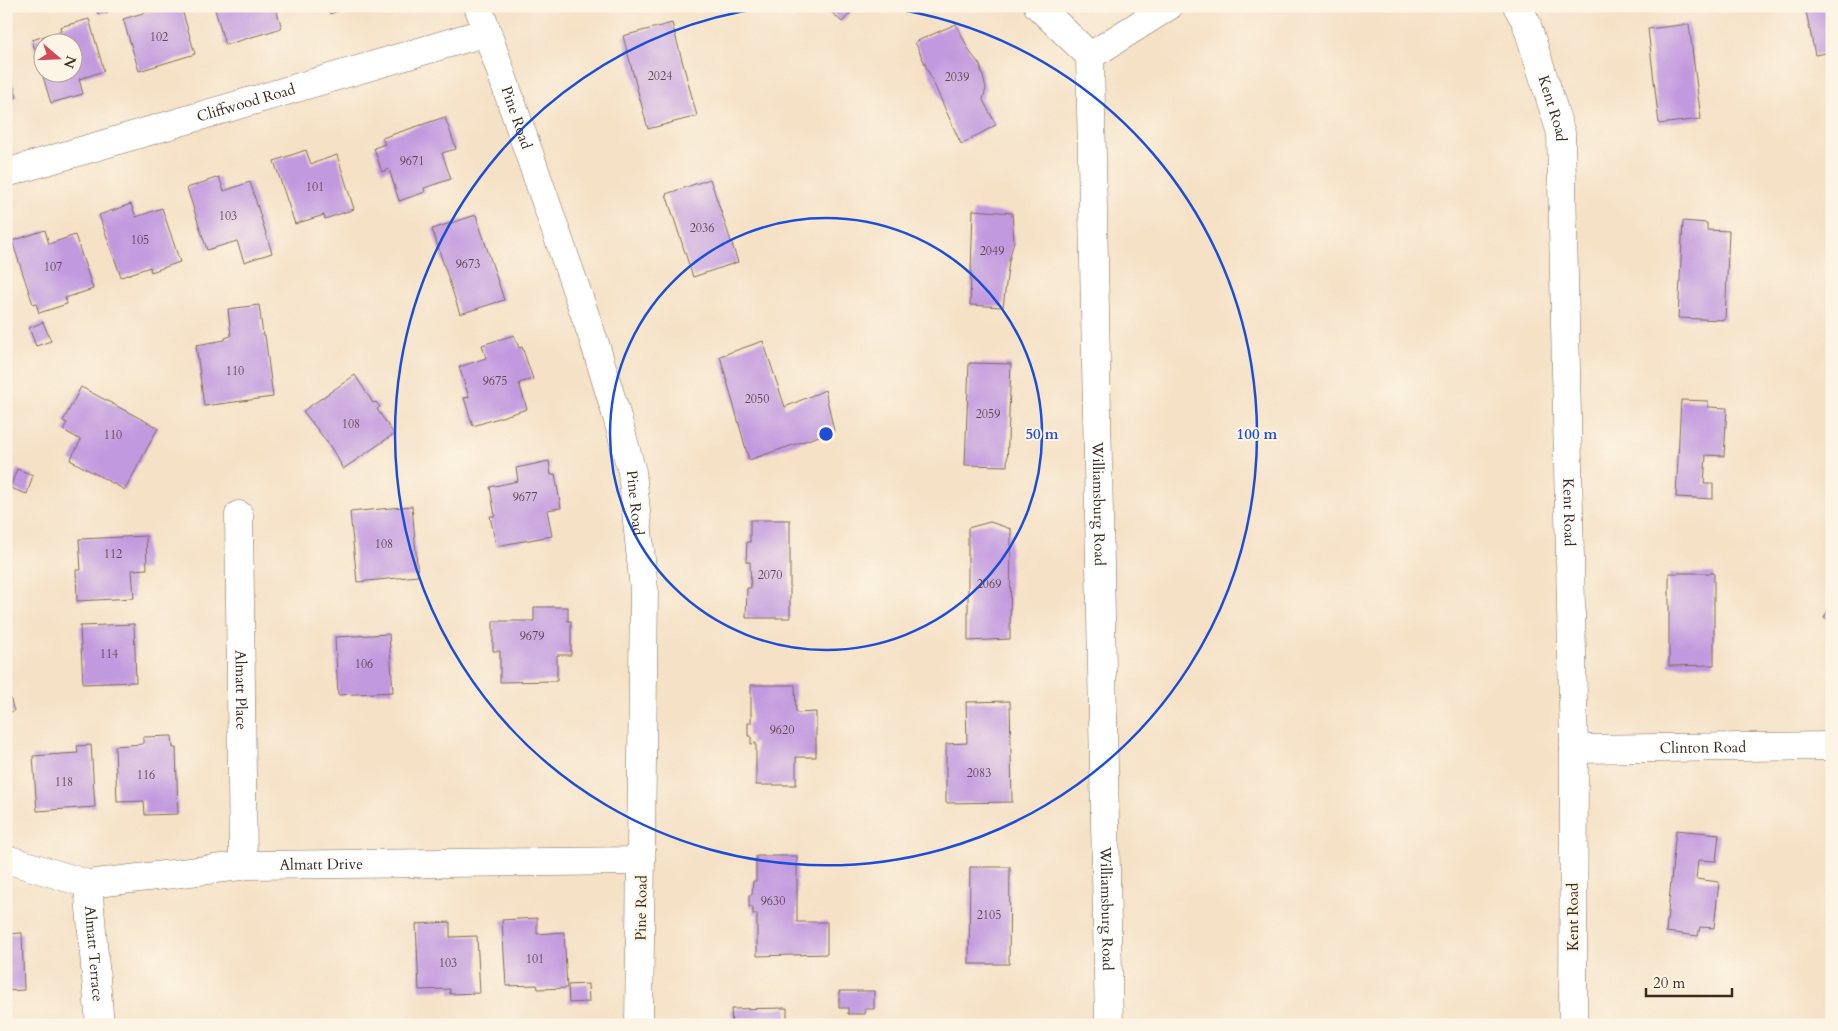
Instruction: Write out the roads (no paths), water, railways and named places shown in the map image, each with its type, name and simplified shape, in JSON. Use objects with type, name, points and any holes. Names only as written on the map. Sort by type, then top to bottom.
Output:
[{"type":"street","name":"Pine Road","points":[[478,6],[595,344],[632,472],[644,589],[639,1025]]},
{"type":"street","points":[[1038,6],[1090,56],[1169,6]]},
{"type":"street","name":"Kent Road","points":[[1517,6],[1526,22],[1562,133],[1574,749],[1573,1025]]},
{"type":"street","name":"Cliffwood Road","points":[[6,173],[486,32]]},
{"type":"street","name":"Williamsburg Road","points":[[1090,56],[1109,1025]]},
{"type":"street","name":"Almatt Place","points":[[239,515],[243,865]]},
{"type":"street","name":"Clinton Road","points":[[1574,749],[1832,746]]},
{"type":"street","name":"Almatt Drive","points":[[6,859],[88,884],[243,865],[641,861]]},
{"type":"street","name":"Almatt Terrace","points":[[88,884],[100,1025]]}]
